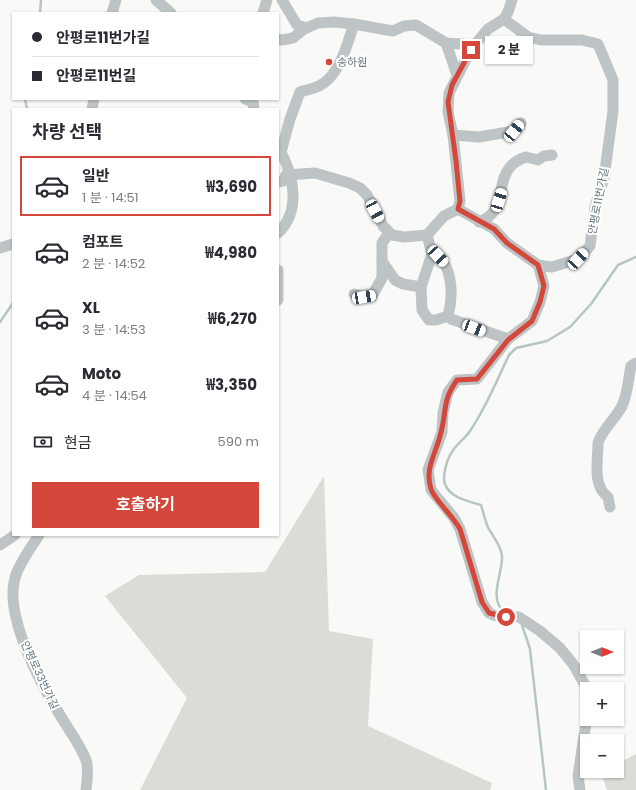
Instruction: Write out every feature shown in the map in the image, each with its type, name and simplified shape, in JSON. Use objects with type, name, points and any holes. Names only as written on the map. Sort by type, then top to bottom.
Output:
[{"type":"street","points":[[112,12],[116,0]]},
{"type":"street","points":[[156,0],[170,12]]},
{"type":"street","points":[[263,12],[266,0]]},
{"type":"street","points":[[282,0],[297,25],[307,28]]},
{"type":"street","points":[[279,182],[283,181],[286,175],[319,174],[349,183],[360,188],[367,195],[383,226],[389,233],[404,237],[427,235],[444,216],[458,209],[460,201],[453,135],[448,112],[449,93],[457,75],[475,45],[488,29],[504,18],[508,12],[512,0]]},
{"type":"street","name":"안평로11번가길","points":[[504,18],[528,37],[541,40],[582,40],[598,44],[613,80],[613,111],[604,178],[595,207],[590,246],[578,259],[552,267],[538,265]]},
{"type":"street","points":[[279,39],[293,38],[307,28],[318,23],[354,24],[393,31],[404,26],[416,25],[446,43],[475,45]]},
{"type":"street","points":[[279,232],[284,227],[291,215],[293,194],[291,175],[280,148],[290,119],[300,92],[320,86],[330,78],[341,61],[354,24]]},
{"type":"street","points":[[446,43],[457,75]]},
{"type":"street","points":[[248,100],[253,102],[254,108]]},
{"type":"street","points":[[453,135],[479,137],[514,131],[521,123]]},
{"type":"street","points":[[479,222],[487,219],[496,211],[509,168],[526,157],[538,160],[544,156],[552,155]]},
{"type":"street","points":[[458,209],[494,229],[507,243],[538,265],[544,286],[540,302],[532,321],[508,340],[477,379],[457,380],[448,392],[443,413],[442,432],[428,470],[431,490],[454,518],[460,529],[482,602],[489,613],[509,617],[519,617],[540,631],[565,653],[583,682]]},
{"type":"street","points":[[354,294],[364,297],[372,296],[382,278],[382,243],[389,233]]},
{"type":"street","points":[[427,235],[432,254],[421,287],[422,310],[429,320],[436,320],[448,316]]},
{"type":"street","points":[[0,248],[12,244]]},
{"type":"street","points":[[432,254],[438,256],[444,263],[449,276],[450,310],[448,316]]},
{"type":"street","points":[[382,261],[395,280],[403,284],[421,287]]},
{"type":"street","points":[[448,316],[451,319],[508,340]]},
{"type":"street","points":[[610,507],[608,497],[602,493],[598,484],[598,443],[600,438],[615,420],[623,404],[628,391],[631,366],[636,363]]},
{"type":"street","points":[[0,546],[14,536]]},
{"type":"street","name":"안평로33번가길","points":[[38,536],[15,577],[13,594],[17,622],[27,650],[47,693],[86,760],[87,787]]},
{"type":"street","points":[[580,790],[578,776],[586,726]]},
{"type":"shaded area","points":[[324,476],[329,631],[373,639],[368,726],[492,783],[490,790],[140,790],[187,698],[105,596],[139,575],[265,572]]},
{"type":"shaded area","points":[[636,754],[636,790],[607,790],[603,778],[624,778],[624,760]]},
{"type":"waterway","points":[[40,12],[41,0]]},
{"type":"waterway","points":[[25,100],[27,108]]},
{"type":"waterway","points":[[504,612],[499,606],[497,600],[497,585],[502,563],[500,548],[487,525],[481,505],[455,496],[447,489],[444,477],[448,459],[454,449],[468,434],[476,422],[509,355],[516,348],[547,341],[570,327],[591,304],[618,265],[636,257]]},
{"type":"waterway","points":[[0,322],[12,304]]},
{"type":"waterway","points":[[522,625],[530,649],[546,790]]},
{"type":"place","name":"송하원","points":[[329,62]]},
{"type":"route","points":[[471,50],[452,85],[448,102],[448,112],[453,135],[460,201],[458,209],[494,229],[507,243],[538,265],[544,286],[540,302],[532,321],[517,331],[508,340],[477,379],[457,380],[448,392],[443,413],[442,432],[428,470],[431,490],[454,518],[460,529],[482,602],[489,613],[496,616],[506,617]]}]
